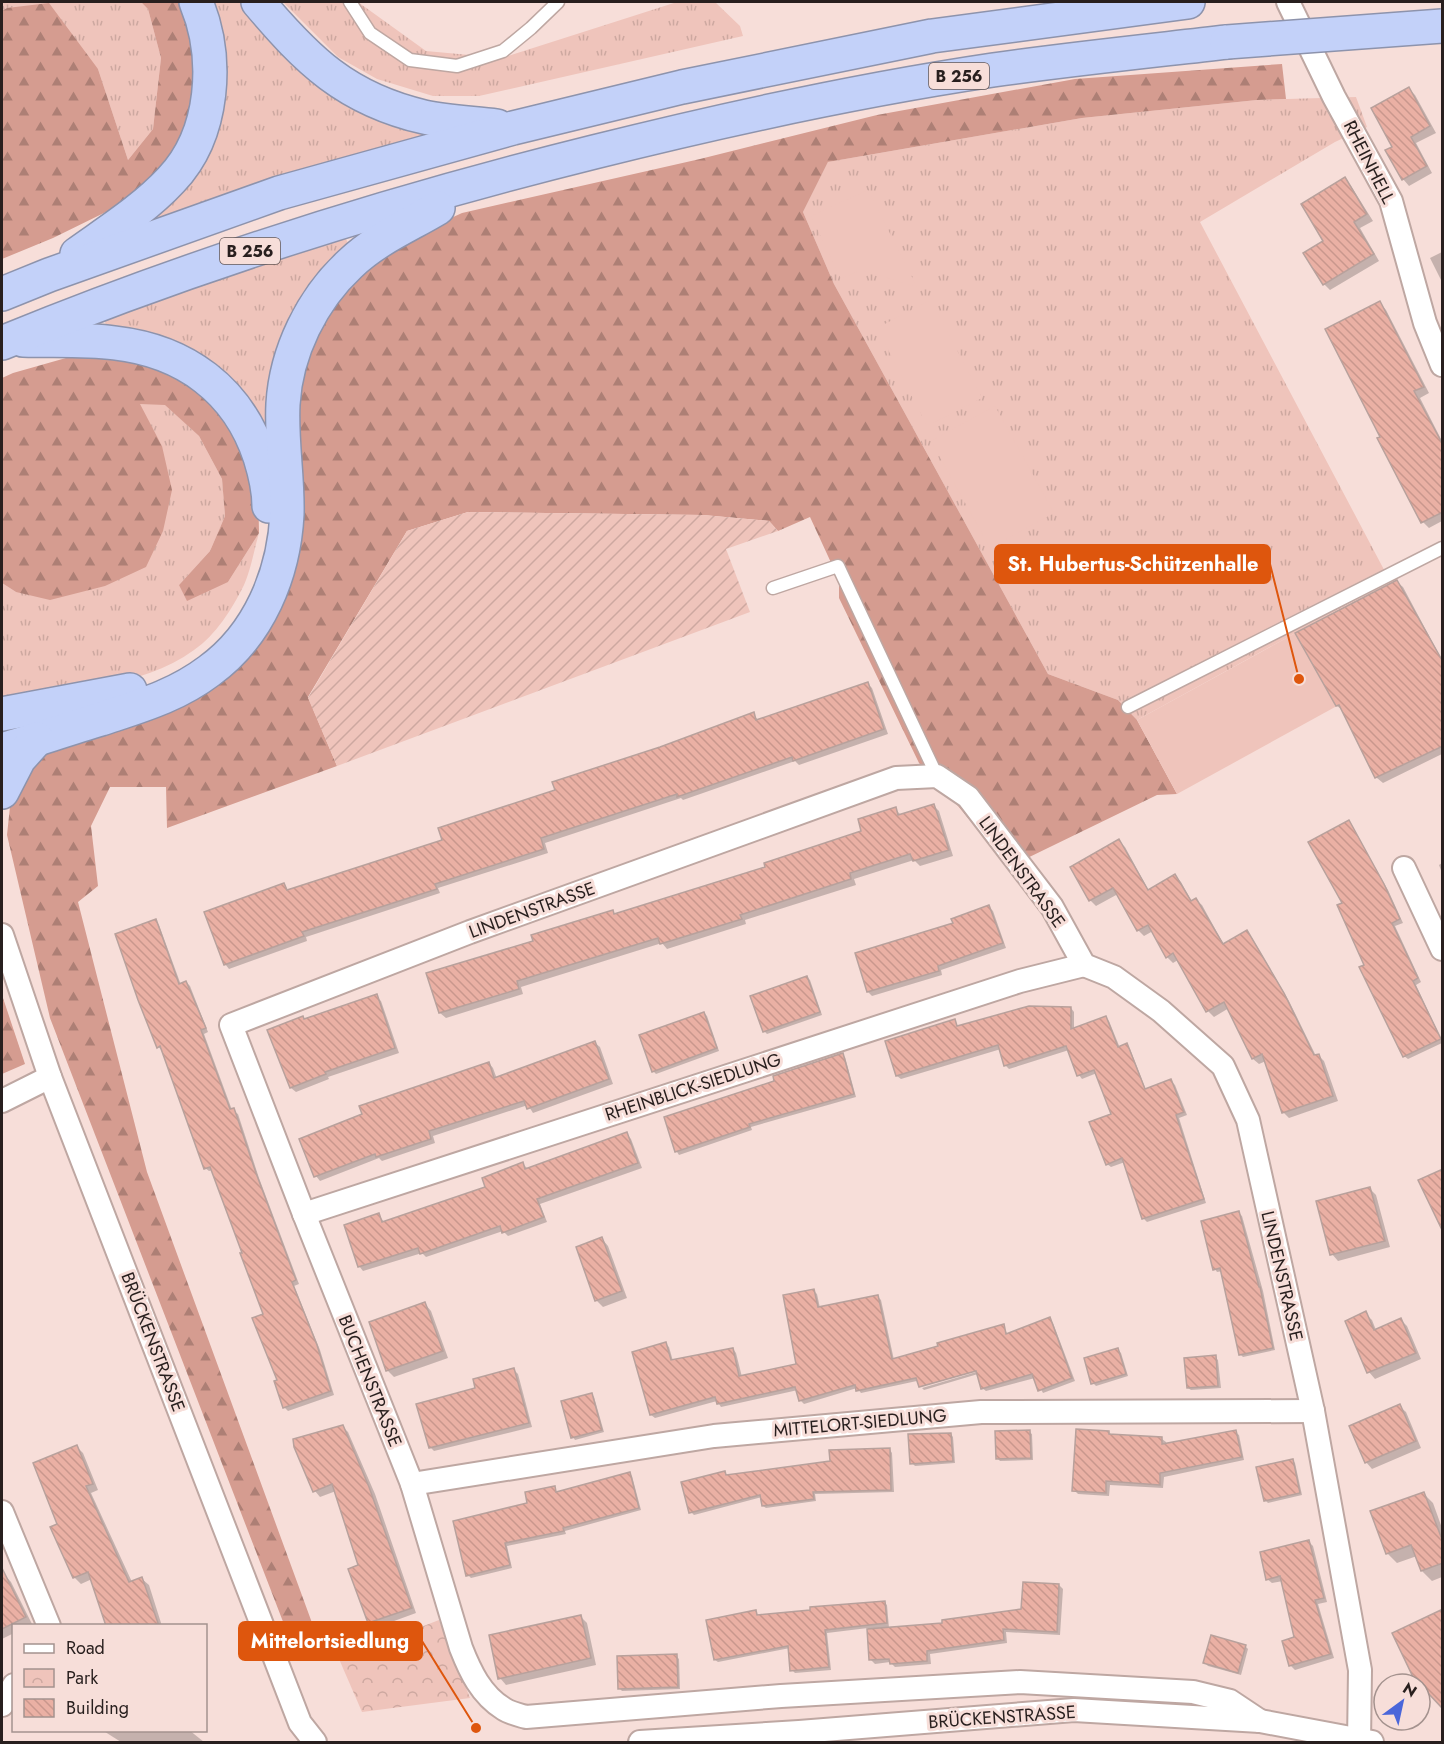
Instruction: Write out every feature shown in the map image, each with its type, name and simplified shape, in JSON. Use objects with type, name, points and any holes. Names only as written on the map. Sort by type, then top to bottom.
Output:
[{"type":"highway","points":[[49,274],[154,197],[174,178],[189,156],[199,135],[207,107],[210,76],[203,18],[196,2]]},
{"type":"highway","points":[[258,2],[308,58],[330,76],[363,95],[398,110],[426,117],[513,128]]},
{"type":"highway","name":"B 256","points":[[2,294],[49,274],[279,193],[513,128],[682,87],[932,36],[1188,2]]},
{"type":"highway","name":"B 256","points":[[6,342],[110,299],[327,226],[495,176],[693,127],[882,89],[1049,63],[1227,42],[1443,26]]},
{"type":"highway","points":[[2,750],[163,699],[209,671],[231,653],[263,608],[275,580],[283,549],[287,513],[283,405],[288,375],[309,315],[328,288],[373,245],[495,176]]},
{"type":"highway","points":[[2,714],[109,695],[140,687],[171,676],[202,655],[227,631],[247,602],[262,568],[269,532],[269,498],[264,470],[254,438],[239,412],[221,390],[174,358],[149,350],[115,343],[6,342]]},
{"type":"highway","points":[[2,792],[19,759],[38,739]]},
{"type":"street","name":"RHEINHELL","points":[[1288,2],[1334,97],[1391,201],[1425,323],[1443,365]]},
{"type":"street","name":"LINDENSTRASSE","points":[[231,1025],[470,932],[896,778],[937,776],[968,797],[1052,907],[1084,965],[1114,976],[1161,1011],[1223,1066],[1248,1120],[1312,1411],[1360,1670],[1363,1742]]},
{"type":"street","points":[[1404,868],[1443,949]]},
{"type":"street","name":"BRÜCKENSTRASSE","points":[[2,935],[50,1077],[300,1723],[315,1743]]},
{"type":"street","name":"RHEINBLICK-SIEDLUNG","points":[[303,1214],[1020,981],[1084,965]]},
{"type":"street","name":"BUCHENSTRASSE","points":[[231,1025],[303,1214],[411,1485],[470,1671],[483,1691],[503,1709],[526,1717],[781,1696],[1020,1682],[1193,1692],[1230,1701],[1260,1721]]},
{"type":"street","points":[[2,1101],[50,1077]]},
{"type":"street","name":"MITTELORT-SIEDLUNG","points":[[411,1485],[714,1436],[981,1412],[1312,1411]]},
{"type":"street","points":[[2,1512],[48,1624]]},
{"type":"street","points":[[2,1705],[12,1688]]},
{"type":"street","name":"BRÜCKENSTRASSE","points":[[640,1743],[1074,1710],[1260,1721],[1363,1742]]},
{"type":"lane","points":[[350,2],[370,33],[410,60],[458,66],[503,51],[558,2]]},
{"type":"lane","points":[[1128,707],[1443,548]]},
{"type":"lane","points":[[773,588],[838,566],[937,776]]},
{"type":"green space","points":[[2,2],[141,2],[148,9],[161,58],[153,129],[128,160],[98,69],[7,8],[2,11]]},
{"type":"green space","points":[[141,2],[178,2],[186,17],[194,56],[192,98],[182,142],[150,181],[108,211],[53,238],[2,259],[2,11],[7,8],[49,3],[98,69],[128,160],[153,129],[161,58],[148,9]]},
{"type":"green space","points":[[206,2],[240,2],[276,45],[424,126],[426,137],[158,221],[153,214],[180,187]]},
{"type":"green space","points":[[283,2],[358,2],[426,51],[502,58],[677,2],[715,2],[740,26],[743,36],[479,96],[433,96],[377,79],[338,57]]},
{"type":"green space","points":[[1282,64],[1286,99],[1082,118],[828,162],[803,212],[834,284],[1048,674],[1118,700],[1137,720],[1177,794],[1157,795],[1009,867],[919,763],[839,598],[839,580],[810,517],[778,531],[769,521],[703,515],[468,512],[407,531],[308,697],[337,766],[167,828],[166,787],[110,787],[91,826],[98,886],[78,902],[147,1172],[315,1631],[292,1645],[50,1018],[7,835],[11,797],[26,769],[49,748],[252,642],[306,361],[327,316],[358,274],[403,240],[462,213],[700,159],[877,115],[1075,79]]},
{"type":"green space","points":[[1356,97],[1367,127],[1335,142],[1200,222],[1390,581],[1137,720],[1118,700],[1048,674],[834,284],[803,212],[828,162],[1082,118],[1257,100]]},
{"type":"green space","points":[[868,190],[917,287],[861,270],[841,279],[811,216]]},
{"type":"green space","points":[[345,237],[350,247],[274,462],[108,331],[104,319]]},
{"type":"green space","points":[[931,300],[982,398],[927,426],[877,328]]},
{"type":"green space","points":[[73,356],[124,357],[169,372],[205,395],[237,434],[258,480],[259,533],[228,582],[187,601],[179,585],[210,551],[225,516],[222,479],[199,436],[165,405],[140,404],[162,446],[172,490],[163,531],[146,567],[105,586],[50,600],[16,592],[2,583],[2,378]]},
{"type":"green space","points":[[139,404],[165,404],[199,436],[222,479],[225,516],[210,551],[179,585],[228,582],[259,533],[244,585],[229,612],[209,637],[173,663],[150,673],[102,686],[2,700],[2,583],[16,592],[162,446]]},
{"type":"green space","points":[[995,406],[1054,513],[990,548],[931,441]]},
{"type":"green space","points":[[468,512],[703,515],[769,521],[778,531],[726,549],[750,612],[337,766],[308,698],[407,531]]},
{"type":"green space","points":[[1396,578],[1437,651],[1177,794],[1137,720]]},
{"type":"green space","points":[[2,995],[25,1064],[2,1074]]},
{"type":"green space","points":[[439,1620],[470,1698],[362,1712],[339,1659]]},
{"type":"building","points":[[1409,87],[1430,126],[1411,137],[1427,166],[1402,180],[1385,150],[1392,147],[1371,108]]},
{"type":"building","points":[[1345,177],[1367,214],[1354,222],[1374,254],[1323,285],[1303,253],[1323,241],[1301,204]]},
{"type":"building","points":[[1380,301],[1424,387],[1414,391],[1443,445],[1443,512],[1421,523],[1325,329]]},
{"type":"building","points":[[1397,580],[1443,662],[1443,746],[1375,778],[1339,705],[1336,706],[1295,633]]},
{"type":"building","points":[[868,682],[884,729],[793,761],[792,757],[677,797],[677,794],[541,838],[544,849],[435,884],[437,889],[302,932],[304,936],[224,965],[204,912],[284,883],[287,890],[442,840],[438,828],[555,790],[552,782],[660,747],[754,712],[756,720]]},
{"type":"building","points":[[934,804],[949,850],[913,861],[910,854],[850,873],[851,879],[740,915],[742,919],[660,944],[658,938],[517,981],[519,989],[439,1013],[426,973],[533,941],[531,935],[613,910],[614,914],[765,867],[764,863],[861,831],[858,819],[896,807],[898,815]]},
{"type":"building","points":[[1349,820],[1384,884],[1400,919],[1392,923],[1418,978],[1413,981],[1441,1039],[1403,1057],[1359,967],[1364,965],[1337,905],[1342,903],[1308,842]]},
{"type":"building","points":[[1119,839],[1148,890],[1175,874],[1191,901],[1196,898],[1223,944],[1247,930],[1284,993],[1314,1055],[1319,1054],[1333,1096],[1282,1113],[1262,1054],[1252,1059],[1224,1002],[1206,1012],[1173,953],[1166,958],[1148,925],[1137,931],[1113,888],[1089,901],[1070,867]]},
{"type":"building","points":[[989,905],[1003,943],[938,966],[939,971],[867,992],[855,953],[953,923],[951,919]]},
{"type":"building","points":[[156,919],[179,984],[186,981],[206,1028],[201,1030],[230,1109],[234,1108],[296,1280],[292,1282],[317,1345],[331,1391],[283,1408],[274,1381],[277,1380],[252,1318],[263,1314],[240,1253],[242,1253],[210,1167],[204,1169],[160,1046],[157,1048],[115,934]]},
{"type":"building","points":[[807,976],[820,1012],[763,1032],[750,996]]},
{"type":"building","points":[[377,994],[395,1048],[325,1072],[326,1074],[290,1088],[267,1030],[303,1016],[304,1019]]},
{"type":"building","points":[[1029,1006],[1071,1007],[1071,1029],[1106,1016],[1118,1047],[1127,1043],[1145,1089],[1171,1079],[1184,1112],[1176,1115],[1204,1199],[1142,1219],[1122,1158],[1106,1165],[1089,1122],[1111,1114],[1094,1070],[1077,1076],[1066,1046],[1004,1066],[998,1045],[896,1076],[885,1041],[955,1019],[957,1026]]},
{"type":"building","points":[[704,1012],[717,1048],[652,1072],[639,1035]]},
{"type":"building","points":[[595,1041],[609,1079],[527,1109],[524,1101],[429,1131],[431,1139],[376,1157],[375,1154],[314,1177],[299,1139],[362,1114],[359,1106],[489,1062],[494,1078]]},
{"type":"building","points":[[843,1053],[854,1094],[749,1124],[750,1127],[675,1152],[664,1117],[774,1081],[773,1076]]},
{"type":"building","points":[[627,1132],[638,1163],[537,1199],[544,1217],[502,1233],[500,1226],[420,1254],[418,1248],[358,1267],[344,1225],[379,1213],[382,1222],[485,1187],[482,1178],[523,1162],[525,1169]]},
{"type":"building","points":[[1443,1169],[1443,1232],[1418,1180]]},
{"type":"building","points":[[1370,1187],[1385,1241],[1330,1255],[1316,1201]]},
{"type":"building","points":[[1239,1211],[1260,1287],[1273,1348],[1239,1355],[1220,1268],[1213,1270],[1201,1221]]},
{"type":"building","points":[[602,1237],[622,1291],[595,1301],[576,1247]]},
{"type":"building","points":[[814,1289],[818,1307],[878,1295],[892,1359],[938,1346],[937,1343],[1004,1324],[1006,1334],[1050,1317],[1072,1378],[1038,1391],[1032,1374],[981,1389],[976,1371],[919,1387],[916,1378],[856,1391],[855,1385],[799,1401],[795,1387],[717,1404],[715,1397],[650,1415],[632,1352],[666,1342],[671,1360],[733,1348],[739,1376],[796,1364],[783,1295]]},
{"type":"building","points":[[425,1302],[443,1351],[386,1371],[369,1322]]},
{"type":"building","points":[[1366,1311],[1374,1330],[1401,1318],[1416,1353],[1367,1373],[1345,1321]]},
{"type":"building","points":[[1118,1348],[1126,1374],[1091,1384],[1084,1358]]},
{"type":"building","points":[[1216,1355],[1218,1386],[1187,1388],[1184,1358]]},
{"type":"building","points":[[514,1368],[529,1423],[429,1448],[416,1404],[475,1388],[473,1379]]},
{"type":"building","points":[[592,1393],[602,1430],[571,1438],[561,1401]]},
{"type":"building","points":[[1400,1404],[1416,1441],[1365,1463],[1349,1426]]},
{"type":"building","points":[[343,1425],[369,1487],[412,1608],[368,1623],[348,1569],[358,1565],[332,1484],[313,1492],[294,1447],[293,1439]]},
{"type":"building","points":[[1076,1429],[1109,1431],[1109,1434],[1162,1437],[1162,1444],[1236,1430],[1242,1457],[1160,1473],[1160,1485],[1106,1481],[1106,1493],[1072,1491]]},
{"type":"building","points":[[1030,1430],[1031,1458],[996,1459],[995,1431]]},
{"type":"building","points":[[951,1433],[953,1461],[910,1464],[908,1434]]},
{"type":"building","points":[[77,1445],[93,1484],[86,1486],[129,1582],[142,1577],[158,1624],[105,1624],[88,1572],[73,1578],[50,1527],[57,1524],[33,1463]]},
{"type":"building","points":[[890,1448],[891,1490],[813,1492],[814,1499],[762,1506],[760,1495],[689,1513],[681,1482],[725,1471],[726,1475],[830,1461],[829,1450]]},
{"type":"building","points":[[1293,1459],[1300,1493],[1264,1501],[1256,1467]]},
{"type":"building","points":[[630,1472],[639,1508],[563,1528],[564,1531],[505,1543],[510,1565],[466,1576],[453,1521],[527,1503],[525,1492],[555,1486],[556,1492]]},
{"type":"building","points":[[1424,1492],[1443,1542],[1443,1563],[1421,1571],[1411,1545],[1386,1554],[1370,1511]]},
{"type":"building","points":[[1309,1540],[1324,1598],[1315,1600],[1331,1654],[1289,1666],[1282,1641],[1294,1637],[1280,1576],[1266,1580],[1260,1552]]},
{"type":"building","points":[[2,1568],[26,1617],[2,1629]]},
{"type":"building","points":[[1023,1582],[1059,1584],[1057,1632],[1003,1629],[1004,1640],[927,1651],[927,1661],[890,1664],[889,1659],[869,1660],[867,1629],[942,1623],[942,1620],[1021,1609]]},
{"type":"building","points":[[885,1601],[887,1623],[825,1630],[829,1667],[790,1671],[788,1646],[714,1660],[706,1620],[756,1610],[757,1615],[810,1610],[810,1607]]},
{"type":"building","points":[[1443,1609],[1443,1709],[1432,1697],[1432,1672],[1411,1672],[1392,1633]]},
{"type":"building","points":[[581,1615],[591,1658],[498,1679],[489,1635]]},
{"type":"building","points":[[1211,1635],[1246,1645],[1238,1673],[1203,1663]]},
{"type":"building","points":[[677,1654],[678,1687],[618,1689],[617,1656]]},
{"type":"place","name":"St. Hubertus-Schützenhalle","points":[[1299,679]]},
{"type":"place","name":"Mittelortsiedlung","points":[[476,1728]]}]
